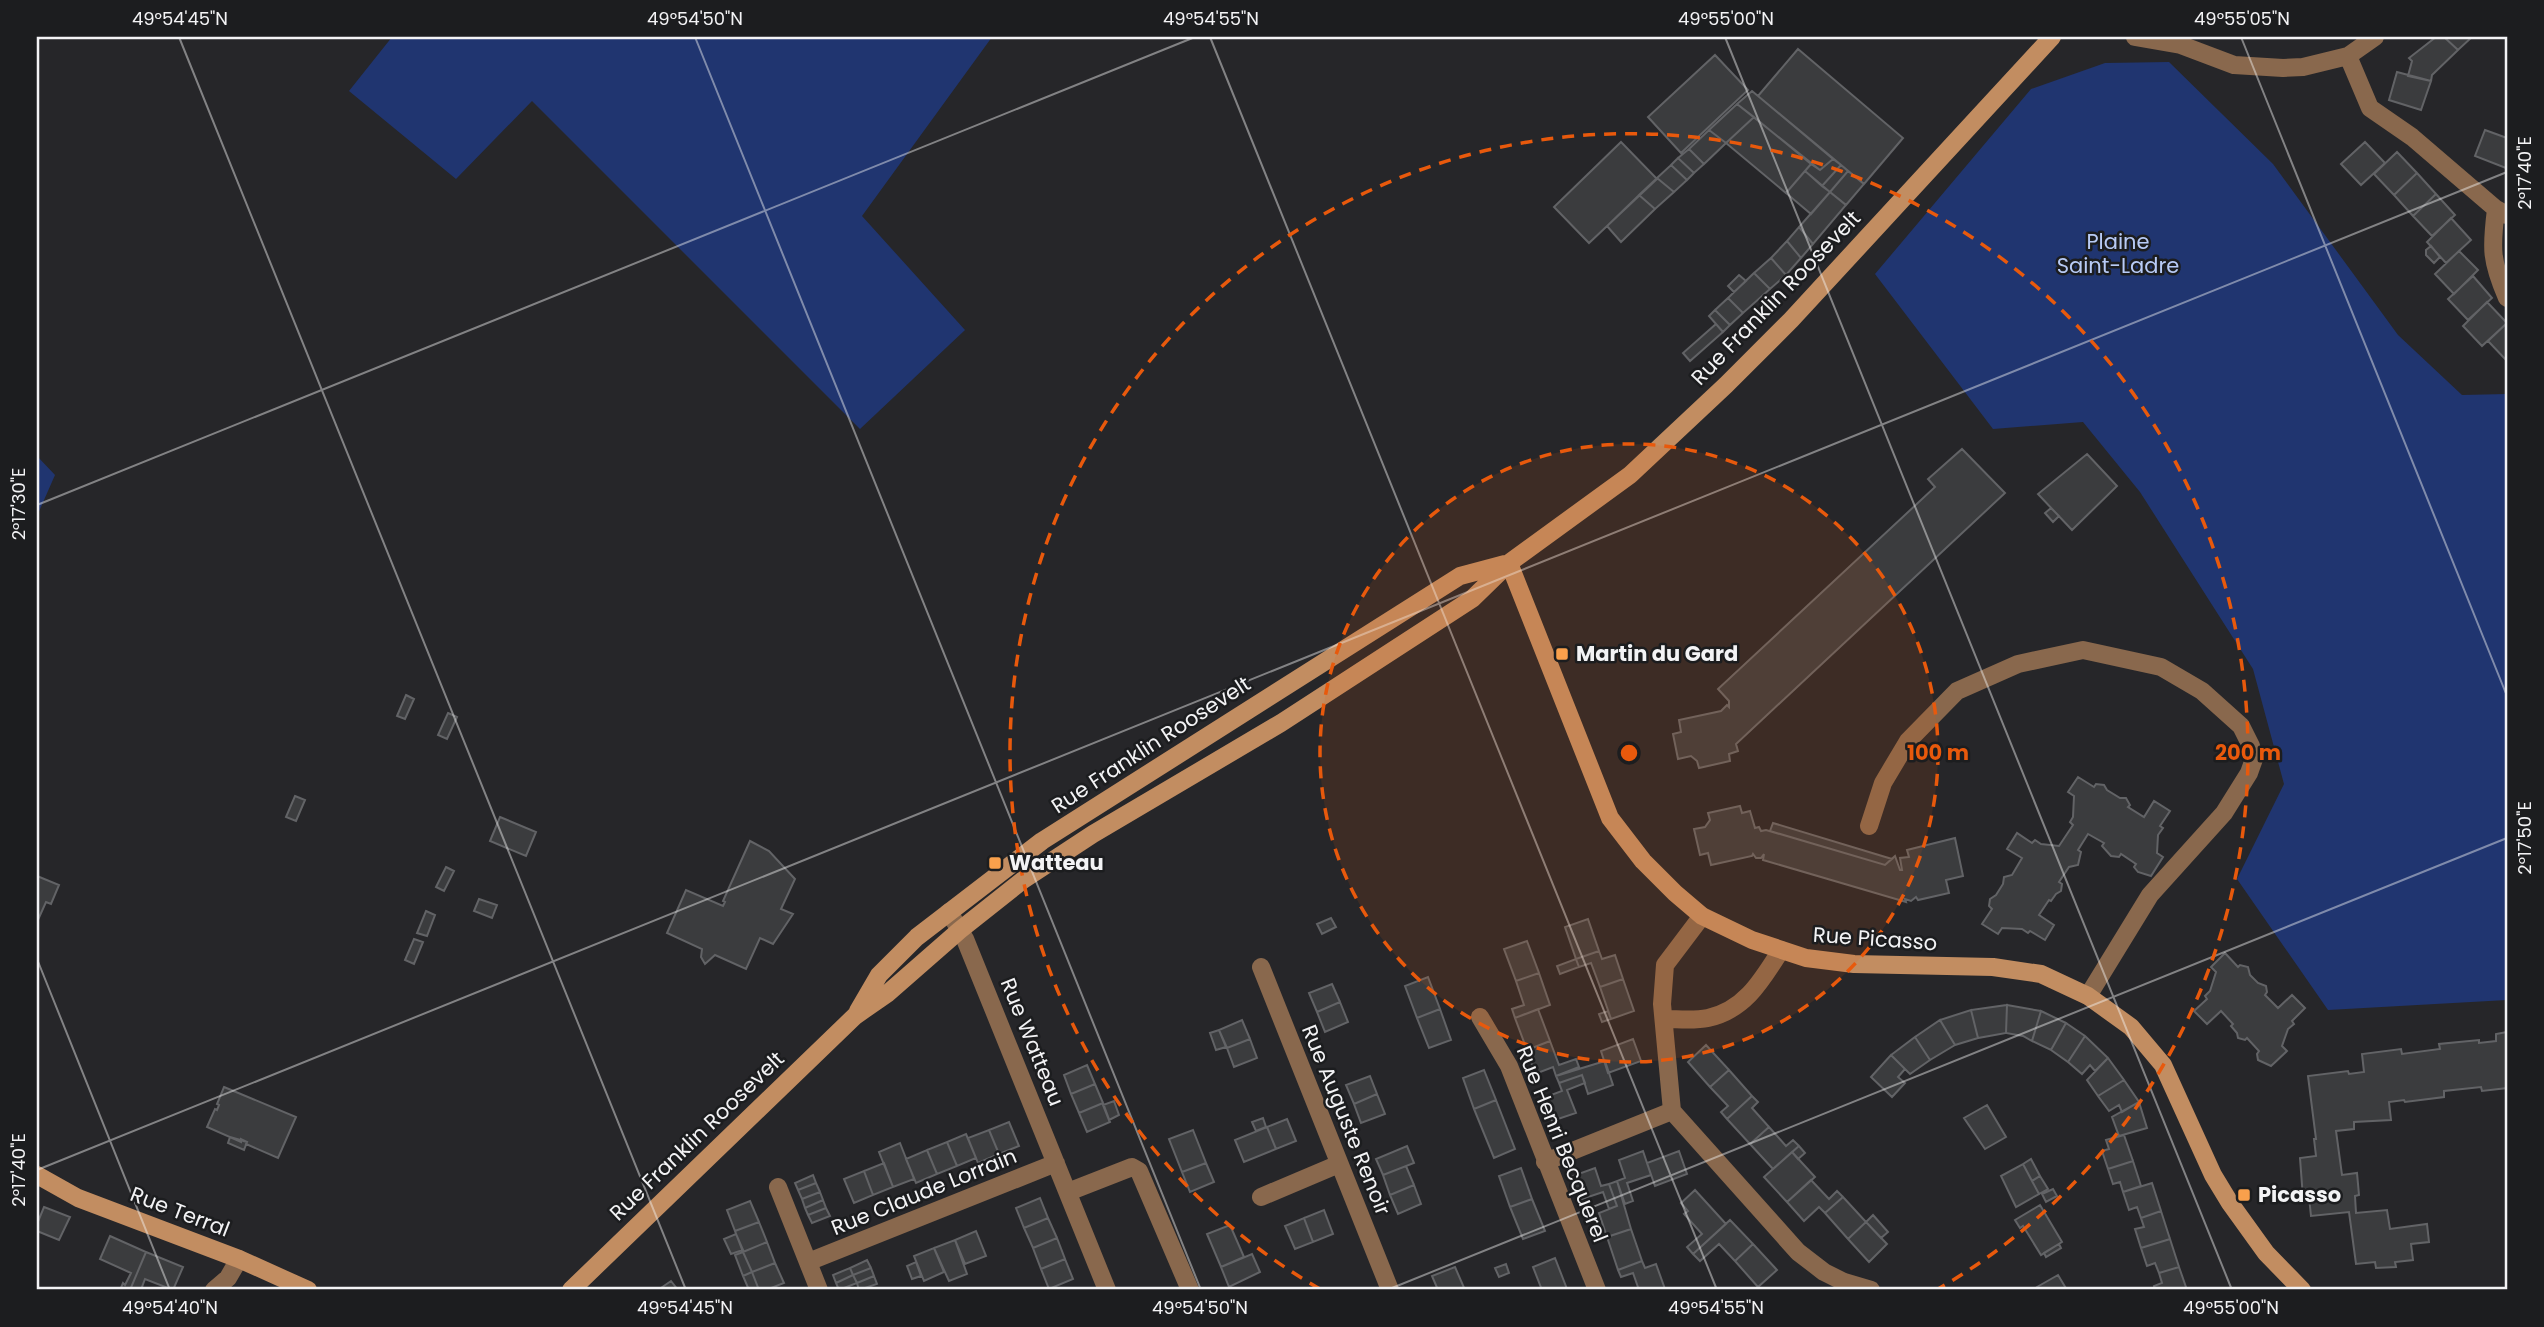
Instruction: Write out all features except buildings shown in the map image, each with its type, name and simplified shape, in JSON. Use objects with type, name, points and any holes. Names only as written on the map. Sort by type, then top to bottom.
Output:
[{"type":"main road","name":"Rue Franklin Roosevelt","points":[[571,1290],[855,1016],[888,993],[1023,880],[1281,723],[1472,599],[1509,563],[1630,475],[1791,320],[2052,37]]},
{"type":"main road","name":"Rue Franklin Roosevelt","points":[[855,1016],[879,975],[916,937],[1042,841],[1460,576],[1509,563]]},
{"type":"main road","name":"Rue Picasso","points":[[1509,563],[1610,818],[1643,860],[1675,893],[1702,916],[1752,940],[1806,958],[1854,964],[2005,969],[2041,974],[2088,996],[2131,1027],[2163,1065],[2213,1175],[2230,1203],[2266,1253],[2302,1290]]},
{"type":"main road","name":"Rue Terral","points":[[37,1175],[78,1198],[239,1259],[308,1290]]},
{"type":"street","points":[[2135,37],[2181,45],[2234,65],[2303,67],[2375,37]]},
{"type":"street","points":[[2353,47],[2370,108],[2412,137],[2502,212],[2492,247],[2495,270],[2507,299]]},
{"type":"street","points":[[1869,826],[1883,783],[1908,741],[1957,691],[2018,664],[2083,650],[2161,667],[2202,691],[2241,726],[2254,759],[2249,773],[2224,813],[2150,895],[2088,996]]},
{"type":"street","name":"Rue Watteau","points":[[949,912],[960,930],[1107,1290]]},
{"type":"street","points":[[1702,916],[1665,965],[1662,1004],[1672,1111],[1798,1252],[1824,1272],[1844,1282],[1871,1290]]},
{"type":"street","points":[[1664,1019],[1706,1018],[1731,1010],[1756,989],[1782,950]]},
{"type":"street","name":"Rue Auguste Renoir","points":[[1261,967],[1390,1290]]},
{"type":"street","name":"Rue Henri Becquerel","points":[[1480,1017],[1509,1066],[1597,1290]]},
{"type":"street","points":[[1545,1162],[1672,1111]]},
{"type":"street","name":"Rue Claude Lorrain","points":[[808,1262],[1056,1164]]},
{"type":"street","points":[[1261,1197],[1339,1164]]},
{"type":"street","points":[[1068,1192],[1132,1167],[1139,1171],[1190,1290]]},
{"type":"street","points":[[778,1187],[819,1290]]},
{"type":"street","points":[[214,1290],[228,1278],[239,1259]]},
{"type":"green space","points":[[392,37],[992,37],[862,216],[965,330],[860,429],[532,101],[456,179],[349,91]]},
{"type":"green space","name":"Plaine Saint-Ladre","points":[[2169,62],[2273,164],[2398,335],[2462,395],[2507,394],[2507,1000],[2328,1010],[2237,879],[2284,784],[2253,669],[2140,492],[2083,422],[1993,429],[1875,274],[2031,89],[2105,63]]},
{"type":"green space","points":[[37,456],[55,475],[37,516]]},
{"type":"place","name":"Martin du Gard","points":[[1562,654]]},
{"type":"place","name":"Watteau","points":[[995,863]]},
{"type":"place","name":"Picasso","points":[[2244,1195]]}]
